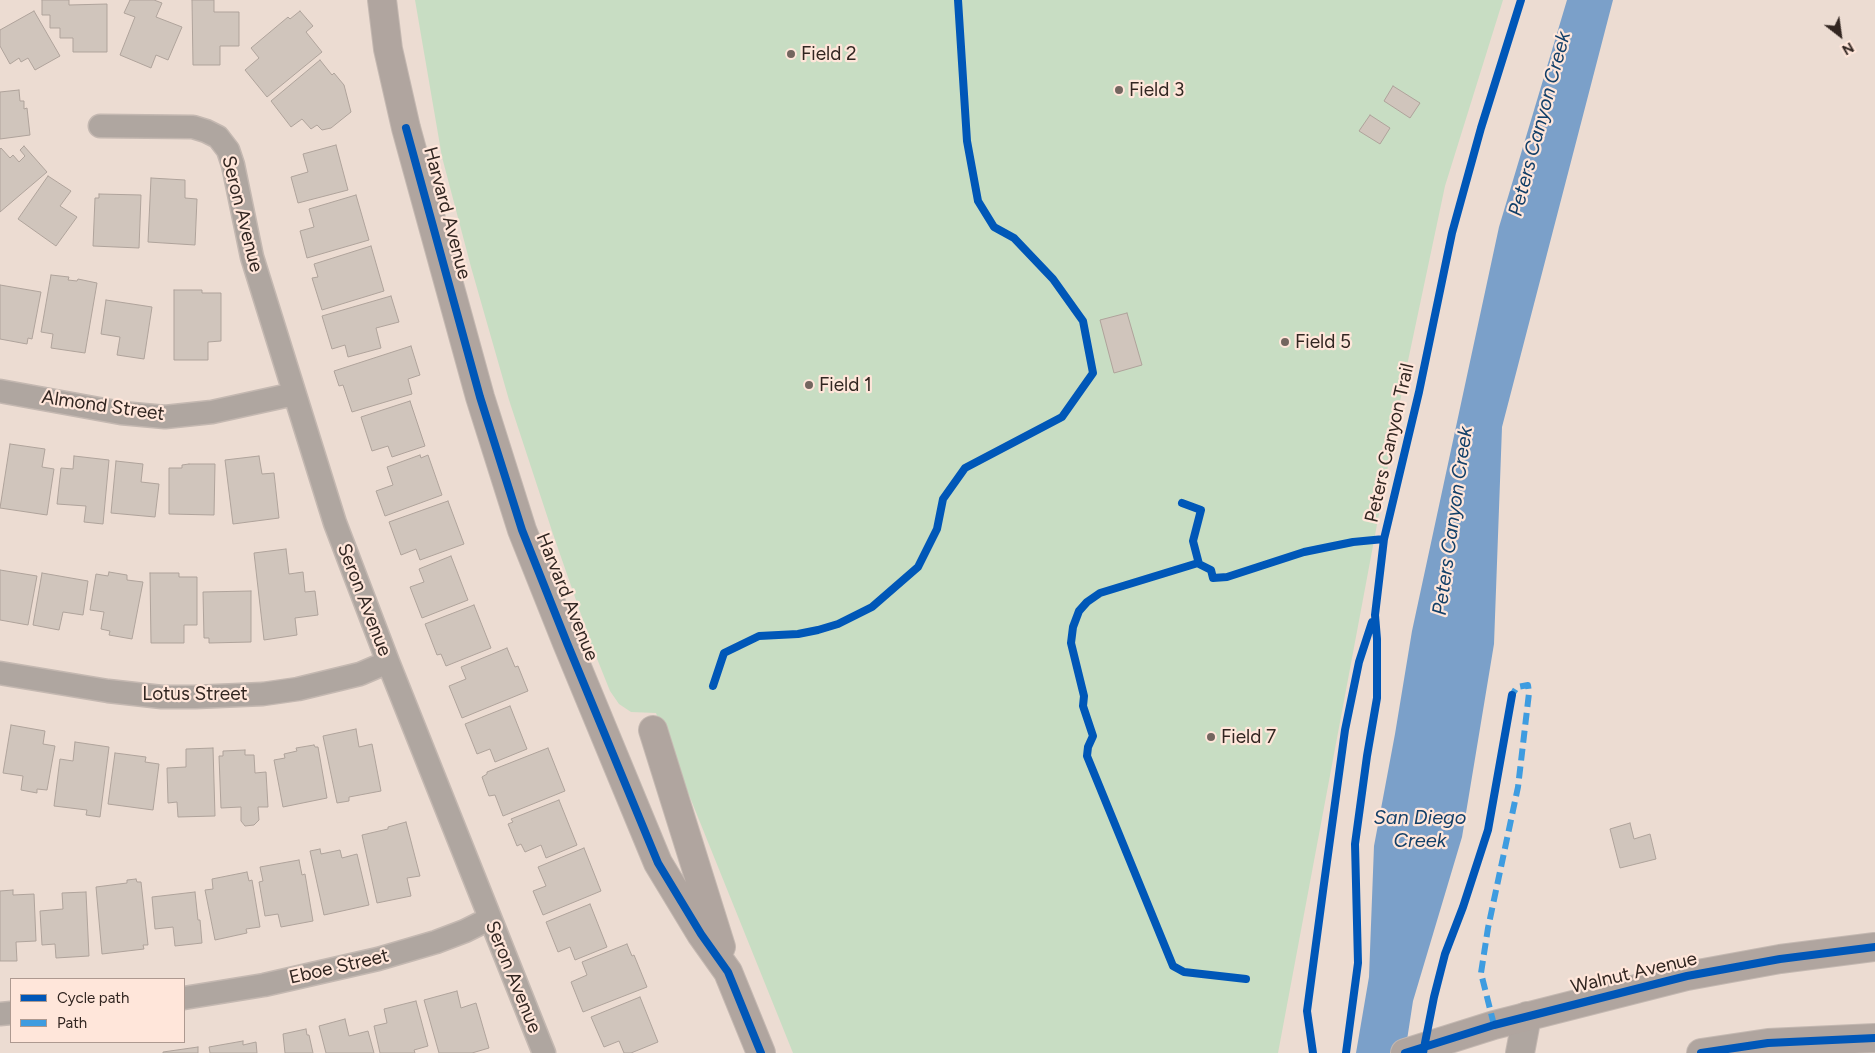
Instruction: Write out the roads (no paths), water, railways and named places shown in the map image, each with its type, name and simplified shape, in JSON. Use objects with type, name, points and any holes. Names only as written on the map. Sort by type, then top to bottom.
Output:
[{"type":"main road","name":"Harvard Avenue","points":[[382,0],[388,49],[406,128],[480,397],[522,530],[658,863],[701,934],[728,972],[761,1053]]},
{"type":"main road","points":[[653,730],[728,972]]},
{"type":"main road","name":"Walnut Avenue","points":[[1404,1053],[1528,1016],[1686,976],[1780,959],[1875,947]]},
{"type":"main road","points":[[1701,1053],[1768,1043],[1875,1038]]},
{"type":"street","name":"Seron Avenue","points":[[100,126],[193,127],[206,130],[218,137],[228,150],[234,165],[252,257],[335,523],[489,919],[544,1053]]},
{"type":"street","name":"Almond Street","points":[[0,391],[121,413],[165,417],[212,412],[294,394]]},
{"type":"street","name":"Lotus Street","points":[[0,673],[108,692],[195,698],[298,690],[360,674],[388,662]]},
{"type":"street","name":"Eboe Street","points":[[185,998],[264,985],[378,959],[436,942],[489,919]]},
{"type":"street","points":[[1520,1053],[1528,1016]]},
{"type":"water","name":"San Diego Creek","points":[[1567,0],[1613,0],[1502,427],[1494,644],[1462,837],[1413,1001],[1405,1053],[1356,1053],[1369,977],[1374,846],[1412,631],[1499,227]]},
{"type":"place","name":"Field 2","points":[[791,54]]},
{"type":"place","name":"Field 3","points":[[1119,90]]},
{"type":"place","name":"Field 5","points":[[1285,342]]},
{"type":"place","name":"Field 1","points":[[809,385]]},
{"type":"place","name":"Field 7","points":[[1211,737]]},
{"type":"water label","name":"Peters Canyon Creek","points":[[1540,124]]},
{"type":"water label","name":"Peters Canyon Creek","points":[[1453,521]]}]
